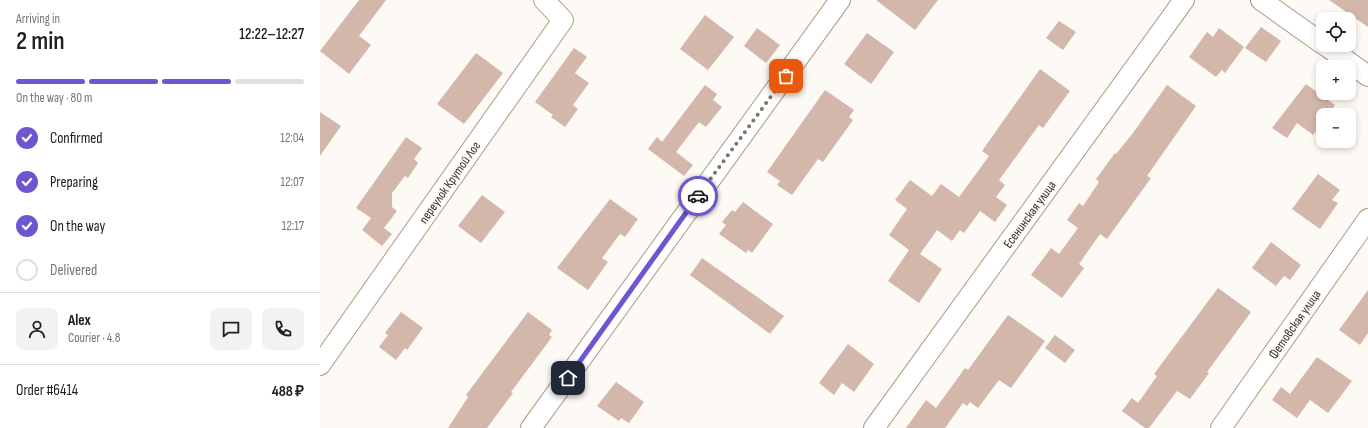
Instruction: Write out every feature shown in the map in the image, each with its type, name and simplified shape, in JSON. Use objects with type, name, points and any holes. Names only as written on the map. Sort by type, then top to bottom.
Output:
[{"type":"street","name":"переулок Крутой Лог","points":[[320,366],[563,20],[544,0]]},
{"type":"street","points":[[531,428],[840,0]]},
{"type":"street","name":"Есенинская улица","points":[[874,428],[1184,0]]},
{"type":"street","points":[[1261,0],[1316,38]]},
{"type":"street","points":[[1335,52],[1368,76]]},
{"type":"street","name":"Фетовская улица","points":[[1221,428],[1368,219]]},
{"type":"building","points":[[359,0],[386,0],[359,36],[371,45],[349,74],[320,51]]},
{"type":"building","points":[[876,0],[938,0],[915,30]]},
{"type":"building","points":[[1329,0],[1368,0],[1368,27],[1356,19],[1356,12],[1346,12]]},
{"type":"building","points":[[705,15],[734,37],[708,70],[680,49]]},
{"type":"building","points":[[1059,21],[1076,32],[1063,50],[1046,38]]},
{"type":"building","points":[[1261,27],[1281,41],[1266,62],[1245,48]]},
{"type":"building","points":[[757,28],[780,45],[766,63],[744,46]]},
{"type":"building","points":[[1219,28],[1244,47],[1225,73],[1222,70],[1216,77],[1189,57],[1207,32],[1213,37]]},
{"type":"building","points":[[867,33],[894,52],[871,84],[844,64]]},
{"type":"building","points":[[574,48],[587,57],[575,73],[589,83],[573,105],[578,109],[565,127],[551,117],[553,115],[535,102]]},
{"type":"building","points":[[476,53],[503,73],[464,124],[437,104]]},
{"type":"building","points":[[1040,69],[1070,91],[1043,128],[1039,125],[999,180],[1005,185],[996,197],[1007,205],[995,222],[980,211],[964,233],[960,230],[952,241],[937,230],[920,254],[942,269],[919,303],[888,281],[909,250],[889,235],[907,209],[895,200],[910,180],[932,196],[941,184],[959,197],[989,156],[982,151]]},
{"type":"building","points":[[1306,84],[1316,91],[1316,100],[1328,100],[1335,105],[1333,108],[1316,108],[1316,131],[1313,135],[1297,123],[1287,138],[1272,128]]},
{"type":"building","points":[[705,85],[717,94],[713,100],[722,107],[706,127],[699,122],[676,152],[693,165],[684,176],[648,149],[657,137],[662,142]]},
{"type":"building","points":[[1167,85],[1196,106],[1147,176],[1151,178],[1107,239],[1100,234],[1079,264],[1084,268],[1062,298],[1031,275],[1051,248],[1059,254],[1078,228],[1067,220],[1079,203],[1083,206],[1099,182],[1096,179],[1115,153],[1116,154],[1133,133]]},
{"type":"building","points":[[825,90],[854,110],[849,117],[853,120],[823,162],[818,159],[792,195],[777,185],[780,181],[767,172]]},
{"type":"building","points":[[320,112],[341,126],[320,156]]},
{"type":"building","points":[[406,137],[422,148],[414,159],[418,163],[408,178],[405,176],[392,193],[392,207],[397,211],[384,228],[392,234],[382,246],[362,230],[371,218],[356,208]]},
{"type":"building","points":[[1318,174],[1340,190],[1332,200],[1338,203],[1320,229],[1292,209]]},
{"type":"building","points":[[482,195],[505,212],[481,243],[458,226]]},
{"type":"building","points":[[610,199],[638,219],[625,237],[620,234],[602,258],[608,262],[588,290],[557,268]]},
{"type":"building","points":[[743,202],[773,224],[752,253],[748,250],[746,253],[719,234],[726,225],[722,222],[732,210],[735,212]]},
{"type":"building","points":[[1271,242],[1301,265],[1290,280],[1284,276],[1276,286],[1252,268]]},
{"type":"building","points":[[702,258],[784,316],[770,334],[690,275]]},
{"type":"building","points":[[1218,288],[1251,312],[1207,372],[1209,373],[1190,399],[1177,391],[1149,428],[1145,428],[1122,411],[1132,398],[1138,403],[1157,376],[1154,374]]},
{"type":"building","points":[[1368,290],[1368,333],[1360,345],[1339,330]]},
{"type":"building","points":[[401,312],[423,328],[407,350],[405,348],[396,360],[379,347],[388,335],[385,333]]},
{"type":"building","points":[[528,312],[552,330],[549,335],[552,337],[511,392],[513,393],[487,428],[448,428],[468,397],[466,395]]},
{"type":"building","points":[[1008,315],[1045,341],[1011,388],[999,380],[978,408],[970,402],[967,406],[963,403],[945,428],[906,428],[926,400],[936,408],[965,368],[968,370]]},
{"type":"building","points":[[1055,335],[1075,350],[1065,363],[1045,348]]},
{"type":"building","points":[[848,344],[874,364],[854,392],[842,383],[834,395],[819,383]]},
{"type":"building","points":[[1317,357],[1352,381],[1328,413],[1310,400],[1297,418],[1272,400],[1281,387],[1290,394]]},
{"type":"building","points":[[616,382],[644,402],[629,423],[621,418],[619,421],[597,406]]},
{"type":"way so far","points":[[698,196],[786,76]]},
{"type":"route","points":[[568,378],[698,196]]}]
